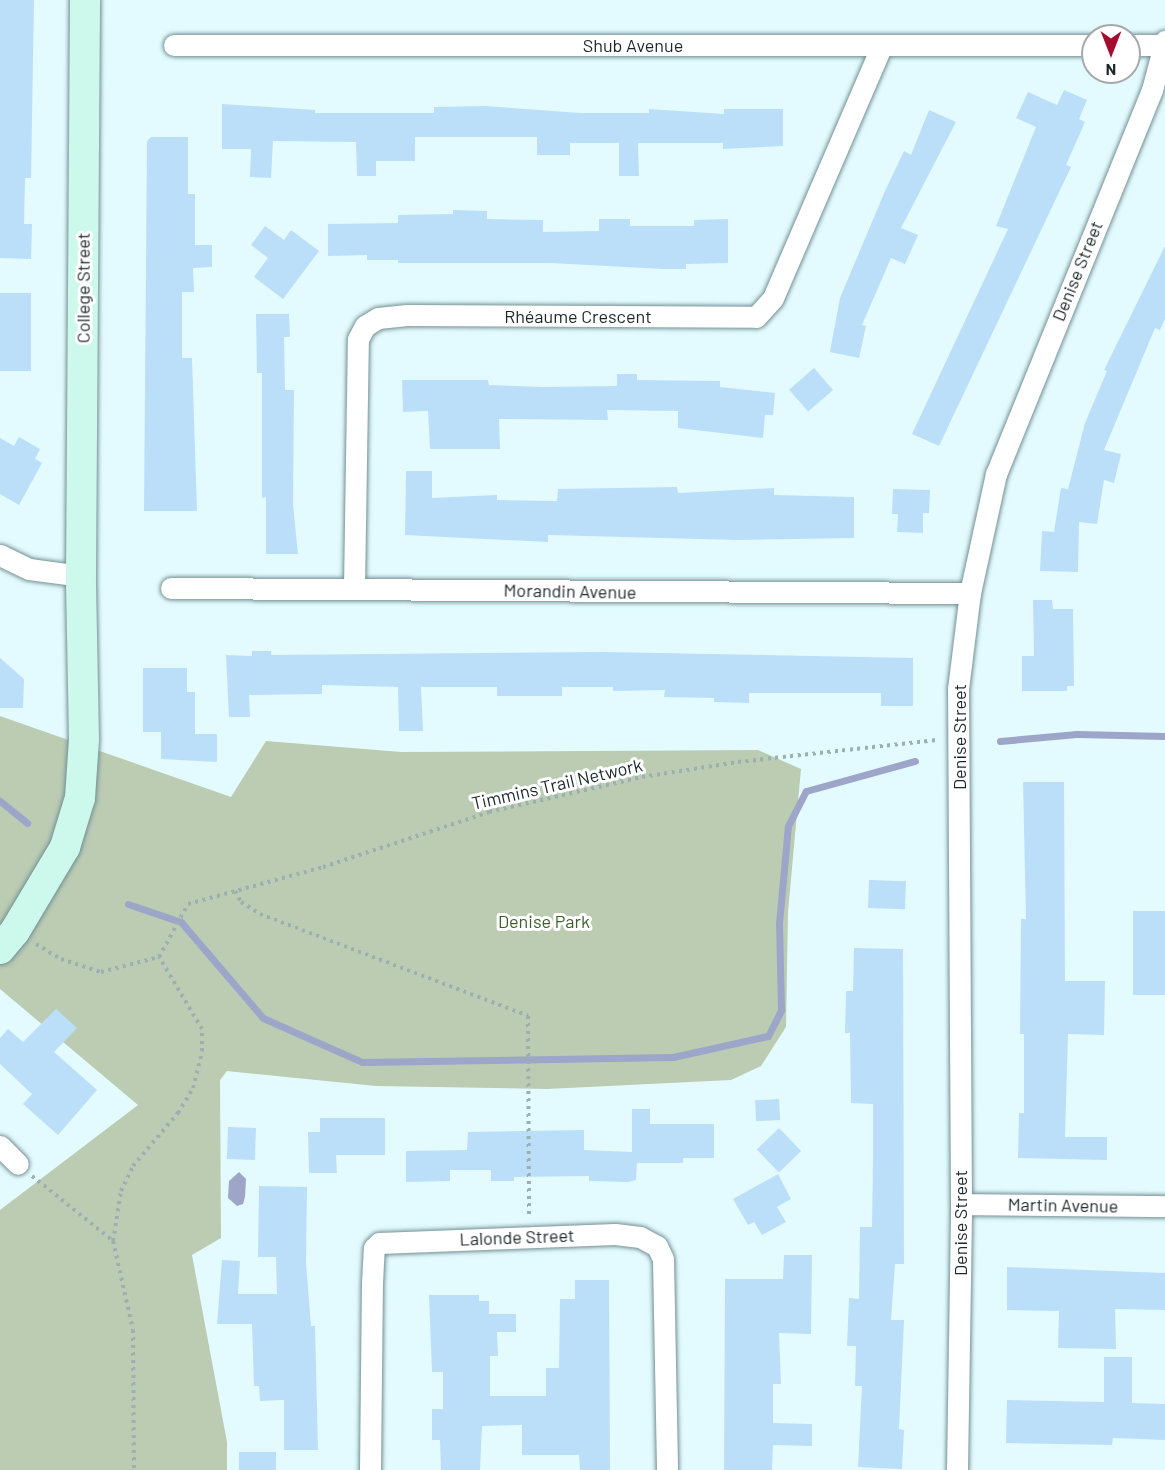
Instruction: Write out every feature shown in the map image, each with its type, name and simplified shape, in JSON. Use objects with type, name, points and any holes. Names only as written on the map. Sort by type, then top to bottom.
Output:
[{"type":"street","name":"College Street","points":[[8,940],[65,846],[80,798],[84,739],[81,576],[85,0]]},
{"type":"street","points":[[1141,44],[1165,43]]},
{"type":"street","name":"Denise Street","points":[[957,1470],[961,1204],[958,689],[969,593],[996,474],[1152,90],[1165,43]]},
{"type":"street","name":"Shub Avenue","points":[[174,45],[1081,45]]},
{"type":"street","name":"Rhéaume Crescent","points":[[354,588],[358,339],[365,326],[378,318],[407,315],[756,317],[773,298],[882,45]]},
{"type":"street","points":[[0,555],[29,569],[81,576]]},
{"type":"street","name":"Morandin Avenue","points":[[171,588],[969,593]]},
{"type":"street","points":[[0,1146],[18,1164]]},
{"type":"street","name":"Martin Avenue","points":[[961,1204],[1165,1206]]},
{"type":"street","name":"Lalonde Street","points":[[370,1470],[374,1248],[390,1241],[615,1234],[640,1237],[657,1246],[665,1270],[667,1470]]},
{"type":"path","name":"Timmins Trail Network","points":[[159,957],[174,925],[188,904],[323,867],[489,812],[642,777],[738,762],[958,738]]},
{"type":"path","points":[[235,891],[241,902],[260,914],[528,1016],[530,1237]]},
{"type":"path","points":[[8,940],[101,972],[159,957],[202,1029],[202,1051],[193,1088],[178,1113],[133,1166],[121,1191],[113,1241],[133,1330],[134,1470]]},
{"type":"path","points":[[18,1164],[113,1241]]},
{"type":"green space","name":"Denise Park","points":[[0,716],[231,797],[266,741],[401,752],[758,750],[801,769],[788,912],[786,1027],[761,1066],[731,1080],[547,1089],[376,1086],[227,1071],[220,1080],[221,1238],[192,1255],[227,1442],[227,1470],[0,1470],[0,1210],[138,1105],[0,989]]},
{"type":"water","points":[[239,1172],[246,1179],[245,1197],[243,1204],[237,1206],[228,1198],[229,1181]]},
{"type":"building","points":[[0,0],[34,0],[31,178],[25,178],[24,224],[32,224],[31,259],[0,258]]},
{"type":"building","points":[[1064,90],[1087,100],[1079,119],[1085,122],[1066,165],[1071,167],[939,446],[912,434],[1008,229],[996,226],[1036,127],[1016,118],[1028,92],[1057,105]]},
{"type":"building","points":[[222,104],[315,110],[315,113],[434,113],[434,107],[485,106],[580,113],[649,113],[649,109],[724,114],[724,109],[783,109],[783,146],[723,149],[723,143],[638,143],[639,176],[619,176],[619,143],[570,143],[570,155],[537,155],[537,137],[415,137],[415,161],[376,161],[376,176],[357,176],[356,142],[273,141],[271,178],[250,177],[251,149],[222,149]]},
{"type":"building","points":[[929,110],[956,122],[901,228],[918,235],[905,264],[891,258],[862,325],[866,326],[859,358],[830,352],[840,298],[885,191],[904,151],[911,155]]},
{"type":"building","points":[[151,137],[188,137],[188,194],[195,194],[195,245],[212,245],[212,267],[193,268],[194,292],[182,292],[182,358],[192,358],[197,511],[144,511],[147,141]]},
{"type":"building","points":[[453,210],[487,211],[487,219],[543,220],[543,232],[599,231],[599,219],[630,219],[630,226],[694,226],[694,220],[728,219],[728,263],[686,264],[686,269],[663,269],[551,263],[398,263],[398,260],[367,260],[367,255],[328,256],[328,224],[398,223],[398,215],[453,214]]},
{"type":"building","points":[[265,226],[284,240],[291,230],[319,251],[283,299],[254,277],[268,258],[251,245]]},
{"type":"building","points":[[1165,246],[1165,319],[1160,330],[1155,328],[1104,450],[1121,454],[1114,483],[1104,480],[1097,524],[1079,522],[1078,572],[1040,571],[1042,531],[1054,532],[1061,488],[1068,489],[1085,423],[1107,371],[1104,370]]},
{"type":"building","points":[[0,293],[31,293],[31,371],[0,371]]},
{"type":"building","points":[[256,314],[289,314],[290,337],[284,337],[285,390],[294,390],[293,504],[298,554],[266,554],[266,497],[262,498],[262,373],[257,373]]},
{"type":"building","points":[[814,368],[833,390],[808,412],[789,390]]},
{"type":"building","points":[[617,374],[637,374],[637,380],[720,381],[720,387],[775,393],[773,415],[765,415],[763,438],[678,428],[678,411],[607,410],[608,420],[499,419],[500,449],[430,449],[428,411],[403,412],[402,380],[488,380],[489,385],[543,387],[617,386]]},
{"type":"building","points":[[19,437],[40,449],[35,459],[42,463],[19,505],[0,494],[0,438],[14,446]]},
{"type":"building","points":[[406,471],[432,471],[432,498],[497,495],[497,500],[557,501],[558,489],[677,487],[678,493],[774,488],[774,495],[854,497],[854,538],[738,540],[548,535],[548,542],[405,535]]},
{"type":"building","points":[[893,489],[930,490],[929,513],[923,513],[923,533],[897,532],[898,514],[892,514]]},
{"type":"building","points":[[1033,600],[1052,600],[1053,609],[1073,609],[1074,686],[1067,686],[1067,691],[1022,691],[1022,656],[1034,656]]},
{"type":"building","points":[[252,651],[271,651],[271,655],[604,652],[913,658],[913,706],[881,706],[881,693],[749,693],[749,703],[714,702],[714,698],[664,697],[665,690],[613,691],[613,687],[562,687],[562,696],[497,696],[497,687],[421,687],[423,731],[399,731],[398,687],[322,685],[322,694],[249,695],[250,717],[229,717],[226,655],[252,656]]},
{"type":"building","points":[[0,658],[24,679],[23,708],[0,708]]},
{"type":"building","points":[[143,668],[187,668],[187,692],[195,692],[195,734],[217,734],[217,762],[161,759],[161,732],[143,732]]},
{"type":"building","points":[[1023,782],[1064,782],[1065,981],[1105,981],[1104,1035],[1068,1034],[1065,1137],[1107,1137],[1107,1160],[1018,1158],[1019,1113],[1024,1113],[1024,1034],[1020,1034],[1021,919],[1026,919]]},
{"type":"building","points":[[869,880],[906,881],[905,909],[868,908]]},
{"type":"building","points":[[1133,911],[1165,911],[1165,995],[1133,995]]},
{"type":"building","points":[[854,948],[903,949],[904,1264],[895,1264],[891,1320],[904,1320],[899,1429],[904,1430],[902,1469],[858,1467],[862,1386],[855,1386],[856,1346],[847,1346],[849,1298],[859,1299],[860,1227],[872,1227],[873,1104],[851,1103],[850,1033],[845,1033],[846,991],[853,991]]},
{"type":"building","points":[[56,1009],[77,1028],[54,1052],[97,1090],[58,1135],[23,1104],[32,1094],[0,1064],[0,1038],[8,1029],[23,1042]]},
{"type":"building","points":[[779,1099],[780,1120],[756,1121],[755,1100]]},
{"type":"building","points":[[632,1109],[650,1109],[650,1124],[714,1124],[714,1158],[683,1158],[683,1163],[637,1163],[636,1180],[628,1182],[589,1181],[589,1176],[514,1177],[514,1181],[491,1181],[491,1170],[450,1170],[450,1181],[406,1182],[406,1151],[467,1150],[468,1132],[584,1130],[584,1150],[632,1152]]},
{"type":"building","points":[[320,1118],[385,1118],[385,1155],[336,1155],[337,1173],[309,1173],[308,1132],[320,1132]]},
{"type":"building","points":[[228,1127],[256,1128],[255,1160],[227,1159]]},
{"type":"building","points":[[779,1128],[801,1151],[779,1173],[757,1150]]},
{"type":"building","points":[[778,1174],[791,1199],[777,1207],[786,1222],[762,1235],[754,1222],[748,1225],[733,1199]]},
{"type":"building","points":[[259,1186],[307,1187],[306,1263],[311,1326],[315,1326],[318,1450],[284,1450],[284,1400],[260,1401],[259,1386],[254,1386],[252,1324],[217,1324],[222,1260],[240,1261],[238,1294],[277,1294],[276,1257],[258,1257]]},
{"type":"building","points":[[784,1255],[812,1255],[811,1334],[779,1333],[781,1384],[773,1384],[773,1423],[812,1424],[812,1446],[773,1445],[772,1470],[724,1470],[725,1279],[783,1279]]},
{"type":"building","points":[[1007,1267],[1165,1273],[1165,1310],[1115,1309],[1116,1349],[1058,1348],[1059,1311],[1007,1310]]},
{"type":"building","points":[[575,1280],[609,1280],[610,1470],[580,1470],[579,1455],[522,1455],[522,1425],[482,1426],[480,1470],[441,1470],[440,1440],[432,1440],[432,1409],[443,1409],[443,1372],[432,1372],[429,1295],[479,1295],[479,1301],[489,1301],[489,1314],[516,1314],[516,1332],[497,1332],[498,1356],[490,1356],[490,1396],[546,1396],[546,1368],[559,1368],[560,1299],[575,1299]]},
{"type":"building","points":[[1104,1357],[1132,1357],[1132,1403],[1165,1404],[1165,1440],[1113,1438],[1112,1445],[1006,1443],[1007,1400],[1104,1402]]},
{"type":"building","points":[[239,1452],[276,1452],[276,1470],[239,1470]]},
{"type":"waterway","points":[[1000,741],[1077,734],[1165,736]]},
{"type":"waterway","points":[[128,904],[181,922],[263,1018],[362,1062],[673,1057],[768,1036],[781,1010],[779,923],[788,826],[806,791],[915,761]]},
{"type":"waterway","points":[[0,801],[27,823]]}]
